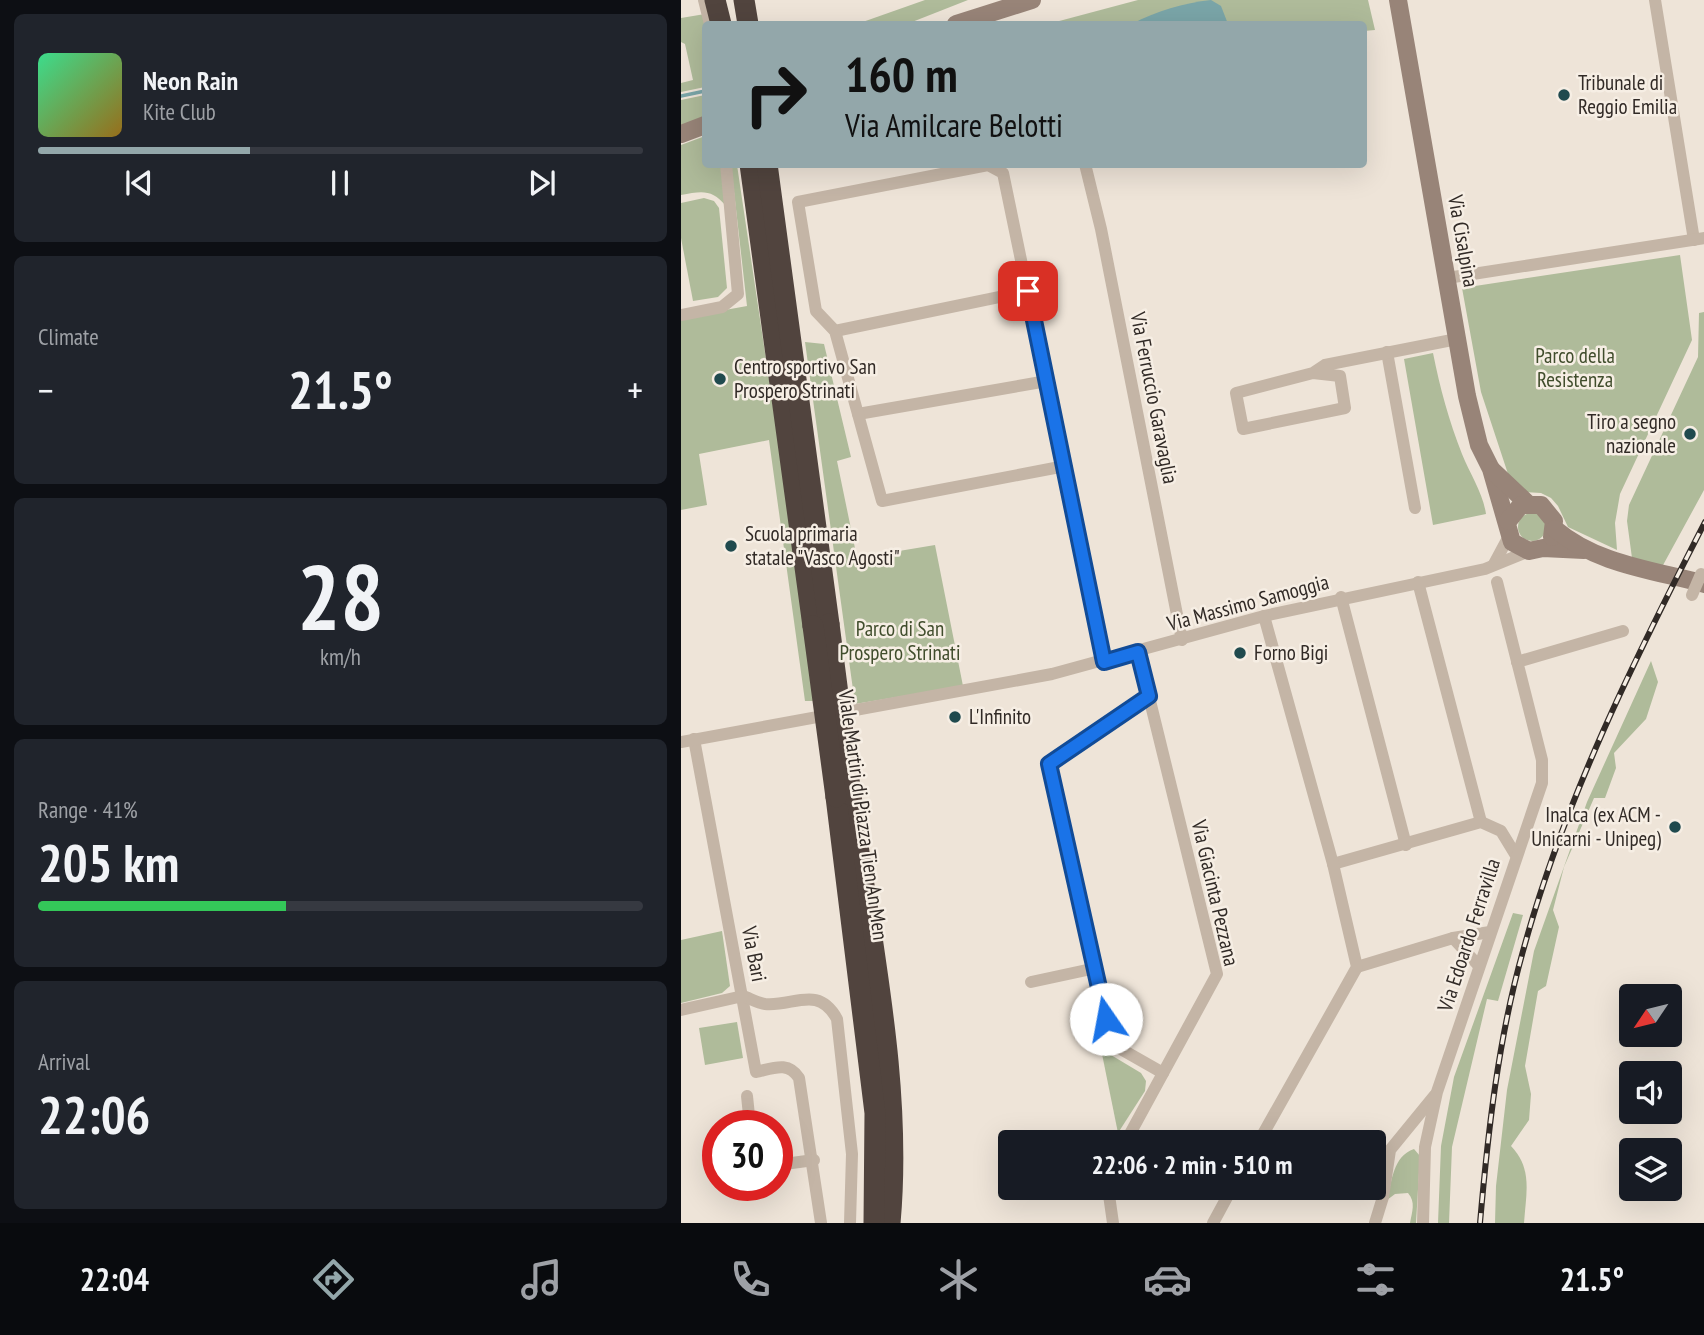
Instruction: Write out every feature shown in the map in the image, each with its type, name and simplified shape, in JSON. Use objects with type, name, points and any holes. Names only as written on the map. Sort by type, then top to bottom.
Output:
[{"type":"highway","points":[[715,0],[720,21]]},
{"type":"highway","points":[[727,0],[730,21]]},
{"type":"highway","points":[[745,0],[748,21]]},
{"type":"highway","name":"Viale Martiri di Piazza Tien An Men","points":[[751,168],[821,625]]},
{"type":"highway","name":"Viale Martiri di Piazza Tien An Men","points":[[767,168],[821,625],[844,796],[891,1098],[893,1166],[890,1223]]},
{"type":"highway","name":"Viale Martiri di Piazza Tien An Men","points":[[844,796],[872,1077],[877,1149],[874,1223]]},
{"type":"main road","points":[[963,21],[997,0]]},
{"type":"main road","points":[[966,21],[1032,0]]},
{"type":"main road","name":"Via Cisalpina","points":[[1392,0],[1399,19]]},
{"type":"main road","name":"Via Cisalpina","points":[[1398,0],[1399,19],[1457,339],[1479,445],[1491,468],[1508,528]]},
{"type":"main road","points":[[681,135],[702,126]]},
{"type":"main road","name":"Via Cisalpina","points":[[1491,468],[1527,503],[1547,509],[1555,528],[1584,550]]},
{"type":"main road","points":[[1527,503],[1515,509],[1508,528],[1517,547],[1536,549],[1553,536],[1555,528]]},
{"type":"main road","name":"Via Cisalpina","points":[[1536,549],[1584,550],[1701,580]]},
{"type":"street","points":[[704,0],[709,21]]},
{"type":"street","points":[[1447,278],[1699,239],[1655,0]]},
{"type":"street","points":[[681,315],[722,307],[738,294],[726,168]]},
{"type":"street","points":[[973,168],[798,202],[816,311],[835,331],[882,502],[1065,466]]},
{"type":"street","points":[[994,168],[1003,173],[1104,662]]},
{"type":"street","name":"Via Ferruccio Garavaglia","points":[[1086,168],[1101,229],[1183,640]]},
{"type":"street","points":[[835,331],[1028,291]]},
{"type":"street","points":[[1313,373],[1340,376],[1345,408],[1243,429],[1236,393],[1313,373],[1325,365],[1457,339]]},
{"type":"street","points":[[1387,352],[1415,508]]},
{"type":"street","points":[[858,414],[1047,381]]},
{"type":"street","points":[[1494,564],[1508,528]]},
{"type":"street","name":"Via Massimo Samoggia","points":[[687,741],[956,693],[1104,662],[1264,616],[1494,564],[1536,549]]},
{"type":"street","points":[[1418,582],[1481,822]]},
{"type":"street","name":"Via Edoardo Ferravilla","points":[[1423,1223],[1425,1147],[1437,1092],[1515,854],[1539,795],[1542,774],[1497,582]]},
{"type":"street","points":[[1341,597],[1406,845]]},
{"type":"street","points":[[1264,616],[1333,864],[1357,967],[1265,1130]]},
{"type":"street","points":[[1517,662],[1623,631]]},
{"type":"street","name":"Via Giacinta Pezzana","points":[[1132,1130],[1217,974],[1138,652]]},
{"type":"street","points":[[1149,696],[1049,764],[1112,1044],[1163,1073]]},
{"type":"street","name":"Via Bari","points":[[687,741],[743,996],[765,1004],[807,999],[820,1001],[831,1007],[837,1019],[852,1154],[850,1223]]},
{"type":"street","points":[[1333,864],[1481,822],[1501,831],[1515,854]]},
{"type":"street","points":[[1357,967],[1453,938],[1490,932]]},
{"type":"street","points":[[1453,938],[1479,967]]},
{"type":"street","points":[[1031,982],[1096,968]]},
{"type":"street","points":[[681,1010],[743,996],[756,1072],[783,1065],[794,1069],[799,1078],[821,1223]]},
{"type":"street","points":[[1375,1223],[1383,1197],[1390,1150],[1437,1092]]},
{"type":"street","points":[[747,1096],[748,1110]]},
{"type":"street","points":[[793,1163],[813,1160]]},
{"type":"street","points":[[1110,1200],[1113,1223]]},
{"type":"street","points":[[1212,1223],[1225,1200]]},
{"type":"green space","points":[[925,0],[968,0],[915,21],[866,21]]},
{"type":"green space","points":[[1138,0],[1368,0],[1375,30],[1367,31],[1367,21],[1059,21]]},
{"type":"green space","points":[[705,14],[705,21],[702,21],[702,88],[681,92],[681,83],[693,80],[685,44],[681,42],[681,18]]},
{"type":"green space","points":[[702,96],[702,118],[681,126],[681,100]]},
{"type":"green space","points":[[702,137],[702,168],[722,168],[726,206],[711,194],[681,195],[681,145]]},
{"type":"green space","name":"Centro sportivo San Prospero Strinati","points":[[731,168],[737,168],[817,701],[805,701],[769,440],[699,454],[707,505],[681,510],[681,318],[747,306]]},
{"type":"green space","points":[[704,198],[714,201],[719,208],[727,288],[718,297],[693,301],[681,238],[681,203]]},
{"type":"green space","name":"Parco della Resistenza","points":[[1680,255],[1692,340],[1620,494],[1615,523],[1617,550],[1568,527],[1551,498],[1541,493],[1523,492],[1510,480],[1481,392],[1462,288]]},
{"type":"green space","points":[[1704,312],[1704,490],[1662,567],[1632,558],[1627,521],[1629,505],[1698,357],[1699,313]]},
{"type":"green space","name":"Parco di San Prospero Strinati","points":[[805,342],[824,344],[851,457],[837,461],[857,558],[935,545],[963,686],[855,704]]},
{"type":"green space","points":[[1433,353],[1453,429],[1486,514],[1433,525],[1404,359]]},
{"type":"green space","points":[[1532,513],[1542,517],[1546,527],[1542,537],[1532,541],[1522,537],[1518,527],[1522,517]]},
{"type":"green space","points":[[1651,661],[1658,682],[1646,719],[1614,753],[1616,768],[1605,798],[1594,798],[1564,867],[1553,910],[1559,927],[1546,986],[1538,991],[1525,1066],[1531,1094],[1529,1120],[1511,1146],[1523,1164],[1527,1182],[1524,1223],[1495,1223],[1496,1186],[1507,1090],[1534,951],[1587,802]]},
{"type":"green space","points":[[1513,913],[1523,915],[1498,1001],[1487,999],[1452,1147],[1449,1223],[1438,1223],[1441,1146],[1454,1077]]},
{"type":"green space","points":[[722,931],[730,986],[722,993],[681,1003],[681,940]]},
{"type":"green space","points":[[737,1022],[743,1058],[705,1065],[699,1028]]},
{"type":"green space","points":[[1101,1049],[1141,1073],[1146,1081],[1145,1091],[1117,1130]]},
{"type":"green space","points":[[1414,1149],[1420,1156],[1416,1223],[1410,1223],[1413,1204],[1408,1193],[1395,1194],[1387,1200],[1398,1163],[1407,1152]]},
{"type":"water","points":[[1211,0],[1221,6],[1227,21],[1138,21],[1170,8]]},
{"type":"waterway","points":[[681,96],[702,92]]},
{"type":"railway","points":[[1480,1223],[1491,1120],[1507,1018],[1540,895],[1559,840],[1603,732],[1652,626],[1705,522]]},
{"type":"place","name":"Tribunale di Reggio Emilia","points":[[1564,95]]},
{"type":"place","name":"Centro sportivo San Prospero Strinati","points":[[720,379]]},
{"type":"place","name":"Tiro a segno nazionale","points":[[1690,434]]},
{"type":"place","name":"Scuola primaria statale \"Vasco Agosti\"","points":[[731,546]]},
{"type":"place","name":"Forno Bigi","points":[[1240,653]]},
{"type":"place","name":"L'Infinito","points":[[955,717]]},
{"type":"place","name":"Inalca (ex ACM - Unicarni - Unipeg)","points":[[1675,827]]},
{"type":"route","points":[[1028,291],[1104,662],[1138,652],[1149,696],[1049,764],[1106,1019]]}]
